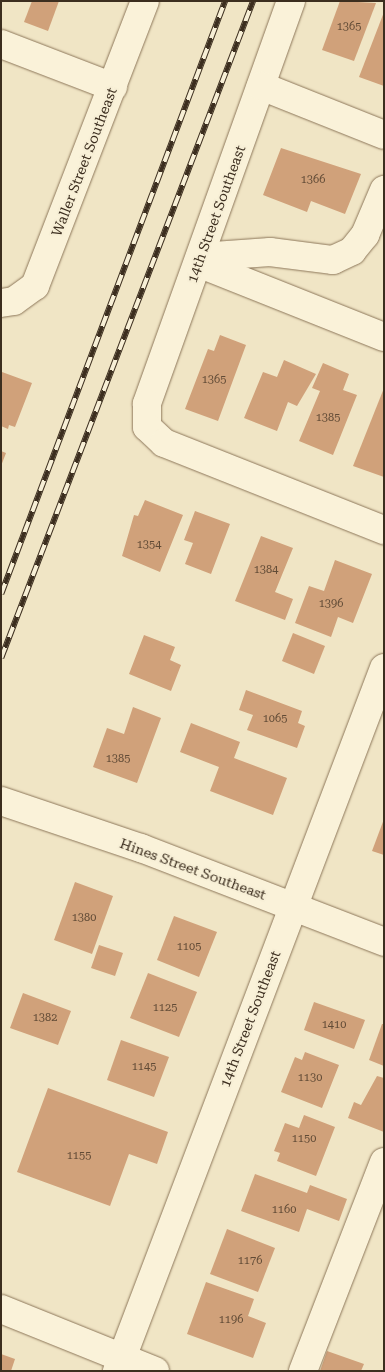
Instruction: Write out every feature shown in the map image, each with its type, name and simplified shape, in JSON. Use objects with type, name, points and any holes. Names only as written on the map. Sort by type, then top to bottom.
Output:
[{"type":"street","name":"Waller Street Southeast","points":[[1,303],[14,301],[35,286],[145,1]]},
{"type":"street","name":"14th Street Southeast","points":[[291,1],[147,404],[146,427],[164,443],[384,530]]},
{"type":"street","points":[[1,44],[113,87]]},
{"type":"street","points":[[262,86],[384,135]]},
{"type":"street","points":[[199,260],[270,252],[333,260],[352,251],[365,235],[384,190]]},
{"type":"street","points":[[199,260],[384,337]]},
{"type":"street","name":"14th Street Southeast","points":[[120,1364],[292,906],[384,668]]},
{"type":"street","name":"Hines Street Southeast","points":[[2,805],[292,906],[384,942]]},
{"type":"street","points":[[304,1371],[384,1162]]},
{"type":"street","points":[[1,1309],[120,1364],[155,1371]]},
{"type":"building","points":[[32,1],[59,1],[48,31],[24,22]]},
{"type":"building","points":[[340,1],[376,3],[354,61],[322,50]]},
{"type":"building","points":[[384,12],[384,86],[359,77]]},
{"type":"building","points":[[281,148],[361,174],[345,214],[311,201],[307,212],[263,195]]},
{"type":"building","points":[[220,335],[246,345],[218,421],[185,409],[208,349],[214,351]]},
{"type":"building","points":[[284,360],[316,374],[297,406],[288,402],[277,431],[244,418],[263,372],[277,377]]},
{"type":"building","points":[[323,363],[349,374],[343,390],[357,395],[333,455],[299,441],[320,391],[312,388]]},
{"type":"building","points":[[2,372],[32,383],[15,427],[9,425],[8,429],[1,426]]},
{"type":"building","points":[[384,388],[384,477],[353,466]]},
{"type":"building","points":[[1,451],[6,453],[1,466]]},
{"type":"building","points":[[145,500],[183,515],[160,572],[122,556],[134,515],[138,516]]},
{"type":"building","points":[[195,511],[230,524],[211,574],[185,564],[193,543],[184,540]]},
{"type":"building","points":[[261,536],[293,548],[275,592],[293,599],[285,620],[235,601]]},
{"type":"building","points":[[335,560],[372,574],[353,623],[338,617],[331,637],[295,623],[309,586],[324,591]]},
{"type":"building","points":[[293,633],[325,646],[314,674],[282,661]]},
{"type":"building","points":[[144,635],[175,647],[170,660],[181,665],[171,691],[129,674]]},
{"type":"building","points":[[246,690],[302,711],[298,723],[305,726],[297,748],[247,730],[253,715],[239,710]]},
{"type":"building","points":[[133,707],[161,718],[137,783],[93,767],[107,728],[124,734]]},
{"type":"building","points":[[191,723],[240,742],[234,758],[287,778],[273,815],[210,791],[219,767],[180,752]]},
{"type":"building","points":[[384,819],[384,855],[372,851]]},
{"type":"building","points":[[75,882],[113,896],[92,954],[54,940]]},
{"type":"building","points":[[174,916],[217,932],[199,977],[157,960]]},
{"type":"building","points":[[99,945],[123,953],[115,976],[91,968]]},
{"type":"building","points":[[148,973],[197,992],[179,1037],[130,1018]]},
{"type":"building","points":[[23,993],[71,1011],[58,1045],[10,1028]]},
{"type":"building","points":[[314,1002],[365,1020],[354,1049],[304,1030]]},
{"type":"building","points":[[382,1024],[384,1024],[384,1066],[369,1060]]},
{"type":"building","points":[[121,1040],[169,1057],[154,1097],[107,1080]]},
{"type":"building","points":[[305,1052],[339,1065],[322,1108],[281,1092],[295,1057],[302,1060]]},
{"type":"building","points":[[377,1076],[384,1078],[384,1132],[348,1118],[354,1102],[361,1105]]},
{"type":"building","points":[[48,1088],[168,1132],[157,1164],[129,1154],[110,1206],[17,1172]]},
{"type":"building","points":[[304,1115],[335,1127],[316,1176],[277,1161],[280,1153],[274,1151],[285,1123],[299,1128]]},
{"type":"building","points":[[255,1174],[307,1193],[310,1185],[347,1199],[339,1221],[307,1209],[299,1232],[241,1211]]},
{"type":"building","points":[[227,1229],[275,1248],[258,1292],[210,1274]]},
{"type":"building","points":[[206,1282],[254,1299],[248,1316],[266,1323],[253,1358],[187,1334]]},
{"type":"building","points":[[327,1351],[364,1364],[361,1371],[320,1371]]},
{"type":"building","points":[[1,1354],[15,1359],[11,1371],[1,1371]]},
{"type":"railway","points":[[1,594],[225,1]]},
{"type":"railway","points":[[1,658],[253,1]]}]
